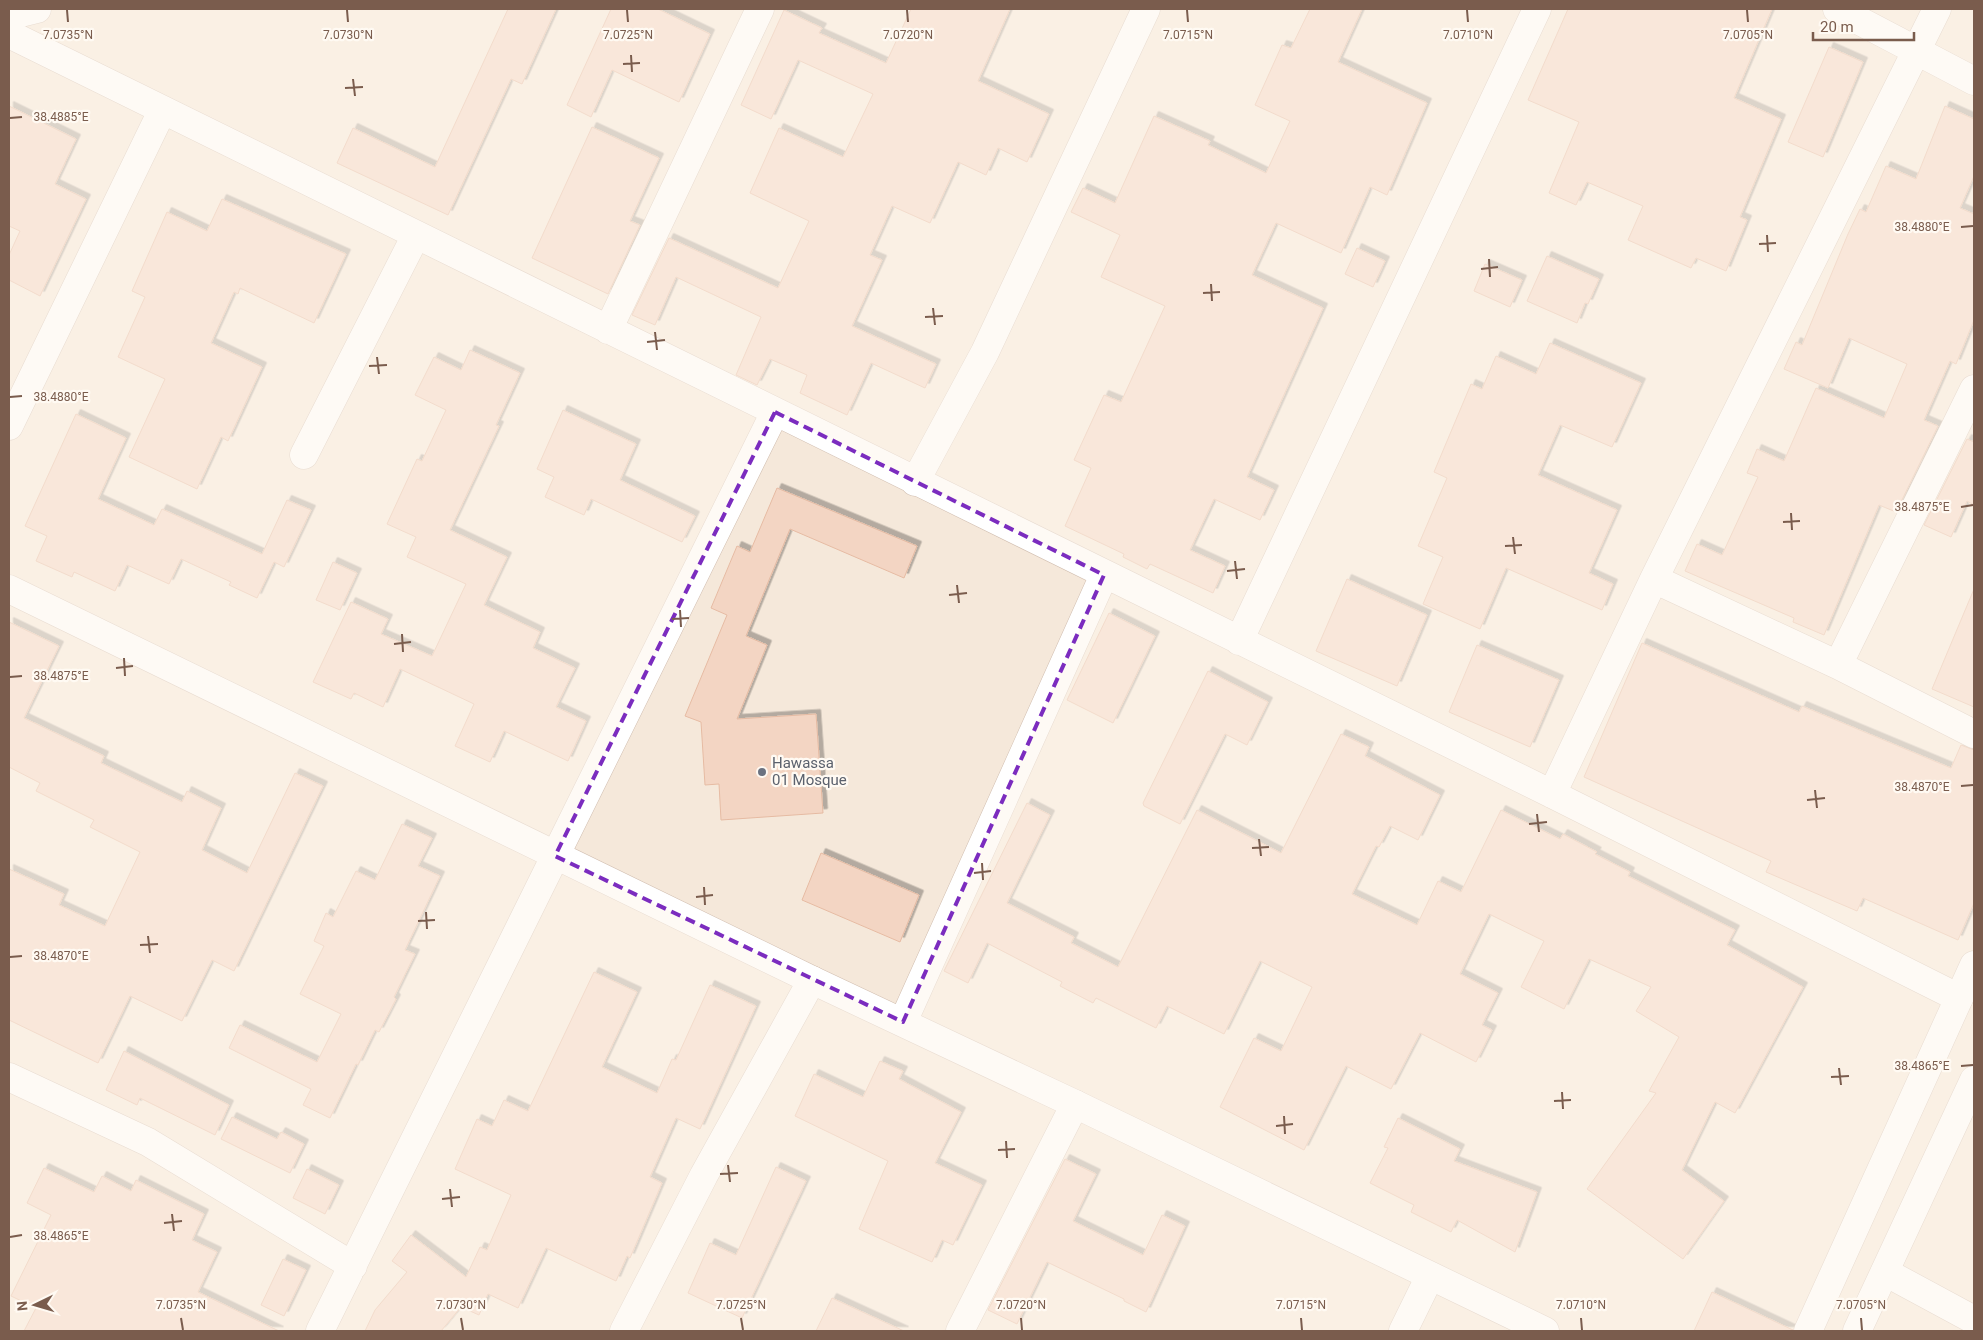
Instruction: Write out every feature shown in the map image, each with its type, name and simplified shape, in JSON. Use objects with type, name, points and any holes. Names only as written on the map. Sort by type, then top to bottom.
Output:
[{"type":"street","points":[[9,16],[37,9]]},
{"type":"street","points":[[608,330],[760,9]]},
{"type":"street","points":[[915,482],[985,352],[1146,9]]},
{"type":"street","points":[[1239,641],[1537,9]]},
{"type":"street","points":[[1837,9],[1974,81]]},
{"type":"street","points":[[1552,794],[1654,579],[1937,9]]},
{"type":"street","points":[[9,34],[915,482],[1552,794],[1959,998]]},
{"type":"street","points":[[9,426],[162,111]]},
{"type":"street","points":[[304,455],[416,235]]},
{"type":"street","points":[[1838,665],[1974,389]]},
{"type":"street","points":[[320,1331],[775,412]]},
{"type":"street","points":[[903,1022],[1104,575]]},
{"type":"street","points":[[1654,579],[1838,665],[1974,734]]},
{"type":"street","points":[[9,589],[555,856],[812,980],[1076,1104],[1545,1331]]},
{"type":"street","points":[[1808,1331],[1974,965]]},
{"type":"street","points":[[624,1331],[704,1175],[812,980]]},
{"type":"street","points":[[9,1077],[148,1142],[353,1266]]},
{"type":"street","points":[[1857,1331],[1974,1080]]},
{"type":"street","points":[[960,1331],[1076,1104]]},
{"type":"street","points":[[1885,1272],[1974,1320]]},
{"type":"street","points":[[1402,1331],[1430,1276]]},
{"type":"highlighted area","points":[[775,412],[1104,575],[903,1022],[555,856]]},
{"type":"shaded area","points":[[9,9],[1974,9],[1974,1331],[9,1331]]},
{"type":"building","points":[[508,9],[556,9],[522,84],[511,79],[448,215],[337,163],[353,128],[435,167]]},
{"type":"building","points":[[611,9],[658,9],[710,34],[679,102],[612,70],[591,117],[567,105]]},
{"type":"building","points":[[911,9],[1010,9],[978,81],[1049,114],[1027,162],[998,148],[986,175],[958,162],[930,223],[892,206],[870,255],[882,260],[852,326],[936,364],[925,388],[871,363],[847,415],[800,393],[807,375],[770,359],[757,385],[736,375],[761,317],[676,277],[655,325],[632,315],[669,238],[778,288],[809,221],[750,193],[779,128],[843,157],[873,94],[798,60],[771,119],[741,105],[784,10],[822,28],[819,33],[886,63]]},
{"type":"building","points":[[1310,9],[1362,9],[1338,62],[1427,103],[1387,195],[1370,187],[1341,253],[1276,223],[1252,275],[1323,308],[1247,477],[1274,490],[1260,520],[1214,499],[1190,550],[1225,566],[1213,593],[1150,564],[1147,569],[1123,557],[1124,554],[1065,526],[1091,468],[1074,460],[1104,395],[1121,402],[1165,306],[1101,277],[1120,235],[1071,212],[1083,188],[1115,203],[1154,116],[1210,141],[1208,145],[1266,173],[1290,121],[1255,105],[1282,45],[1291,48]]},
{"type":"building","points":[[1568,9],[1772,9],[1734,98],[1781,119],[1740,217],[1747,220],[1726,271],[1696,258],[1691,268],[1628,240],[1643,206],[1587,182],[1576,205],[1549,193],[1579,122],[1528,100]]},
{"type":"building","points":[[1829,47],[1863,62],[1823,157],[1788,142]]},
{"type":"building","points":[[9,106],[76,139],[55,184],[86,199],[40,296],[9,280],[9,255],[20,231],[9,226]]},
{"type":"building","points":[[1945,106],[1974,119],[1974,176],[1960,208],[1974,214],[1974,320],[1956,364],[1950,361],[1924,420],[1938,426],[1896,512],[1879,505],[1824,635],[1793,622],[1794,618],[1685,571],[1697,544],[1722,555],[1758,477],[1747,473],[1757,449],[1784,461],[1816,388],[1884,418],[1907,364],[1849,338],[1828,388],[1784,369],[1796,342],[1802,345],[1848,234],[1860,209],[1866,212],[1886,166],[1916,179]]},
{"type":"building","points":[[592,127],[659,158],[630,221],[640,225],[608,294],[532,258]]},
{"type":"building","points":[[222,199],[346,254],[314,323],[240,288],[238,294],[234,292],[211,343],[262,367],[228,441],[221,437],[197,489],[129,457],[165,379],[118,357],[145,297],[132,291],[167,212],[207,231]]},
{"type":"building","points":[[1357,248],[1385,261],[1373,287],[1345,274]]},
{"type":"building","points":[[1547,256],[1599,279],[1588,304],[1585,303],[1577,323],[1527,301]]},
{"type":"building","points":[[1485,264],[1522,280],[1510,307],[1474,291]]},
{"type":"building","points":[[1550,343],[1641,383],[1612,447],[1560,425],[1538,475],[1617,510],[1589,573],[1613,584],[1602,610],[1506,568],[1480,629],[1423,604],[1443,557],[1418,546],[1447,478],[1434,472],[1471,384],[1482,389],[1496,356],[1536,374]]},
{"type":"building","points":[[470,350],[520,373],[496,425],[499,426],[450,530],[507,557],[484,605],[540,632],[533,648],[575,668],[556,707],[586,721],[568,761],[504,731],[490,762],[455,746],[474,704],[400,669],[383,707],[354,693],[351,699],[313,682],[351,602],[388,619],[381,634],[432,656],[466,584],[407,557],[416,537],[387,524],[417,459],[422,461],[446,410],[415,395],[434,357],[461,370]]},
{"type":"building","points":[[563,410],[636,444],[620,480],[695,516],[682,542],[591,499],[584,515],[545,497],[554,477],[537,469]]},
{"type":"building","points":[[76,414],[126,438],[98,499],[154,525],[162,509],[262,554],[287,500],[311,510],[284,567],[274,562],[257,598],[229,585],[231,582],[181,559],[169,584],[127,565],[115,591],[74,572],[72,577],[36,561],[47,536],[25,526]]},
{"type":"building","points":[[1967,439],[1974,442],[1974,505],[1967,501],[1951,537],[1924,525]]},
{"type":"building","points":[[777,488],[917,546],[904,578],[790,529],[746,636],[767,645],[737,719],[816,714],[823,813],[721,820],[719,784],[705,785],[701,722],[685,716],[727,615],[711,608],[737,546],[750,552]]},
{"type":"building","points":[[333,562],[357,573],[340,610],[316,600]]},
{"type":"building","points":[[1347,579],[1427,615],[1397,686],[1316,651]]},
{"type":"building","points":[[1974,589],[1974,707],[1932,689]]},
{"type":"building","points":[[1109,613],[1155,636],[1113,723],[1067,700]]},
{"type":"building","points":[[9,622],[59,646],[24,718],[104,756],[101,763],[182,802],[187,791],[221,808],[202,850],[247,873],[295,773],[323,786],[234,971],[212,960],[182,1021],[130,996],[98,1063],[9,1020],[9,869],[64,894],[59,905],[105,926],[140,852],[90,827],[94,820],[36,791],[40,783],[9,767]]},
{"type":"building","points":[[1642,643],[1799,712],[1802,706],[1951,768],[1961,745],[1974,750],[1974,903],[1958,940],[1863,898],[1857,911],[1766,872],[1771,861],[1584,777]]},
{"type":"building","points":[[1477,645],[1559,680],[1530,747],[1449,712]]},
{"type":"building","points":[[1208,671],[1268,702],[1247,745],[1225,734],[1180,824],[1144,806],[1143,803]]},
{"type":"building","points":[[1341,734],[1369,747],[1365,756],[1440,795],[1418,840],[1390,826],[1379,847],[1376,846],[1352,894],[1417,925],[1438,881],[1461,892],[1501,810],[1560,839],[1563,834],[1597,852],[1595,854],[1630,872],[1628,876],[1735,930],[1727,945],[1803,987],[1735,1113],[1715,1102],[1682,1170],[1724,1201],[1683,1259],[1587,1189],[1656,1093],[1649,1091],[1679,1037],[1636,1011],[1651,987],[1589,959],[1564,1009],[1521,987],[1544,941],[1489,914],[1460,974],[1498,993],[1482,1025],[1492,1030],[1476,1062],[1420,1033],[1391,1089],[1346,1066],[1304,1150],[1220,1107],[1254,1038],[1281,1051],[1312,987],[1260,961],[1224,1034],[1167,1006],[1156,1028],[1096,998],[1093,1003],[1060,986],[1062,982],[987,943],[968,983],[944,971],[1027,803],[1050,815],[1007,903],[1074,937],[1071,943],[1118,967],[1197,810],[1281,853]]},
{"type":"building","points":[[402,824],[432,838],[418,866],[440,876],[405,950],[415,954],[394,997],[396,999],[379,1032],[375,1030],[358,1065],[356,1064],[330,1118],[303,1105],[311,1089],[229,1048],[240,1025],[317,1062],[341,1014],[300,994],[324,946],[314,941],[326,913],[333,917],[356,871],[375,880]]},
{"type":"building","points":[[821,853],[919,895],[900,942],[802,900]]},
{"type":"building","points":[[594,972],[637,992],[602,1067],[657,1093],[672,1059],[676,1060],[710,985],[756,1006],[700,1129],[676,1118],[650,1177],[662,1183],[630,1258],[627,1256],[616,1281],[546,1248],[518,1308],[488,1294],[479,1315],[461,1307],[441,1331],[365,1331],[375,1310],[407,1272],[392,1261],[411,1235],[466,1277],[480,1247],[487,1250],[511,1195],[455,1169],[477,1119],[492,1126],[504,1100],[528,1111]]},
{"type":"building","points":[[124,1051],[229,1105],[215,1135],[140,1098],[137,1105],[106,1090]]},
{"type":"building","points":[[880,1061],[903,1071],[899,1079],[961,1112],[935,1163],[982,1185],[953,1245],[942,1240],[932,1262],[859,1229],[888,1161],[795,1116],[814,1074],[863,1097]]},
{"type":"building","points":[[232,1117],[277,1139],[281,1132],[304,1144],[290,1173],[221,1139]]},
{"type":"building","points":[[1398,1118],[1460,1149],[1454,1161],[1537,1192],[1515,1252],[1457,1220],[1451,1232],[1411,1212],[1414,1205],[1370,1183],[1388,1148],[1384,1147]]},
{"type":"building","points":[[1065,1159],[1096,1174],[1073,1221],[1143,1255],[1162,1215],[1185,1226],[1146,1312],[1124,1301],[1124,1299],[1047,1262],[1017,1324],[988,1310]]},
{"type":"building","points":[[776,1167],[806,1181],[742,1318],[688,1293],[710,1243],[736,1255]]},
{"type":"building","points":[[44,1168],[94,1192],[102,1176],[131,1191],[136,1180],[204,1214],[192,1240],[217,1252],[198,1292],[279,1331],[24,1331],[36,1308],[11,1296],[51,1215],[27,1203]]},
{"type":"building","points":[[307,1169],[339,1185],[325,1214],[293,1198]]},
{"type":"building","points":[[283,1259],[306,1270],[284,1316],[261,1305]]},
{"type":"building","points":[[1712,1292],[1793,1330],[1793,1331],[1694,1331]]},
{"type":"building","points":[[832,1298],[904,1331],[816,1331]]},
{"type":"place","name":"Hawassa 01 Mosque","points":[[762,772]]}]
